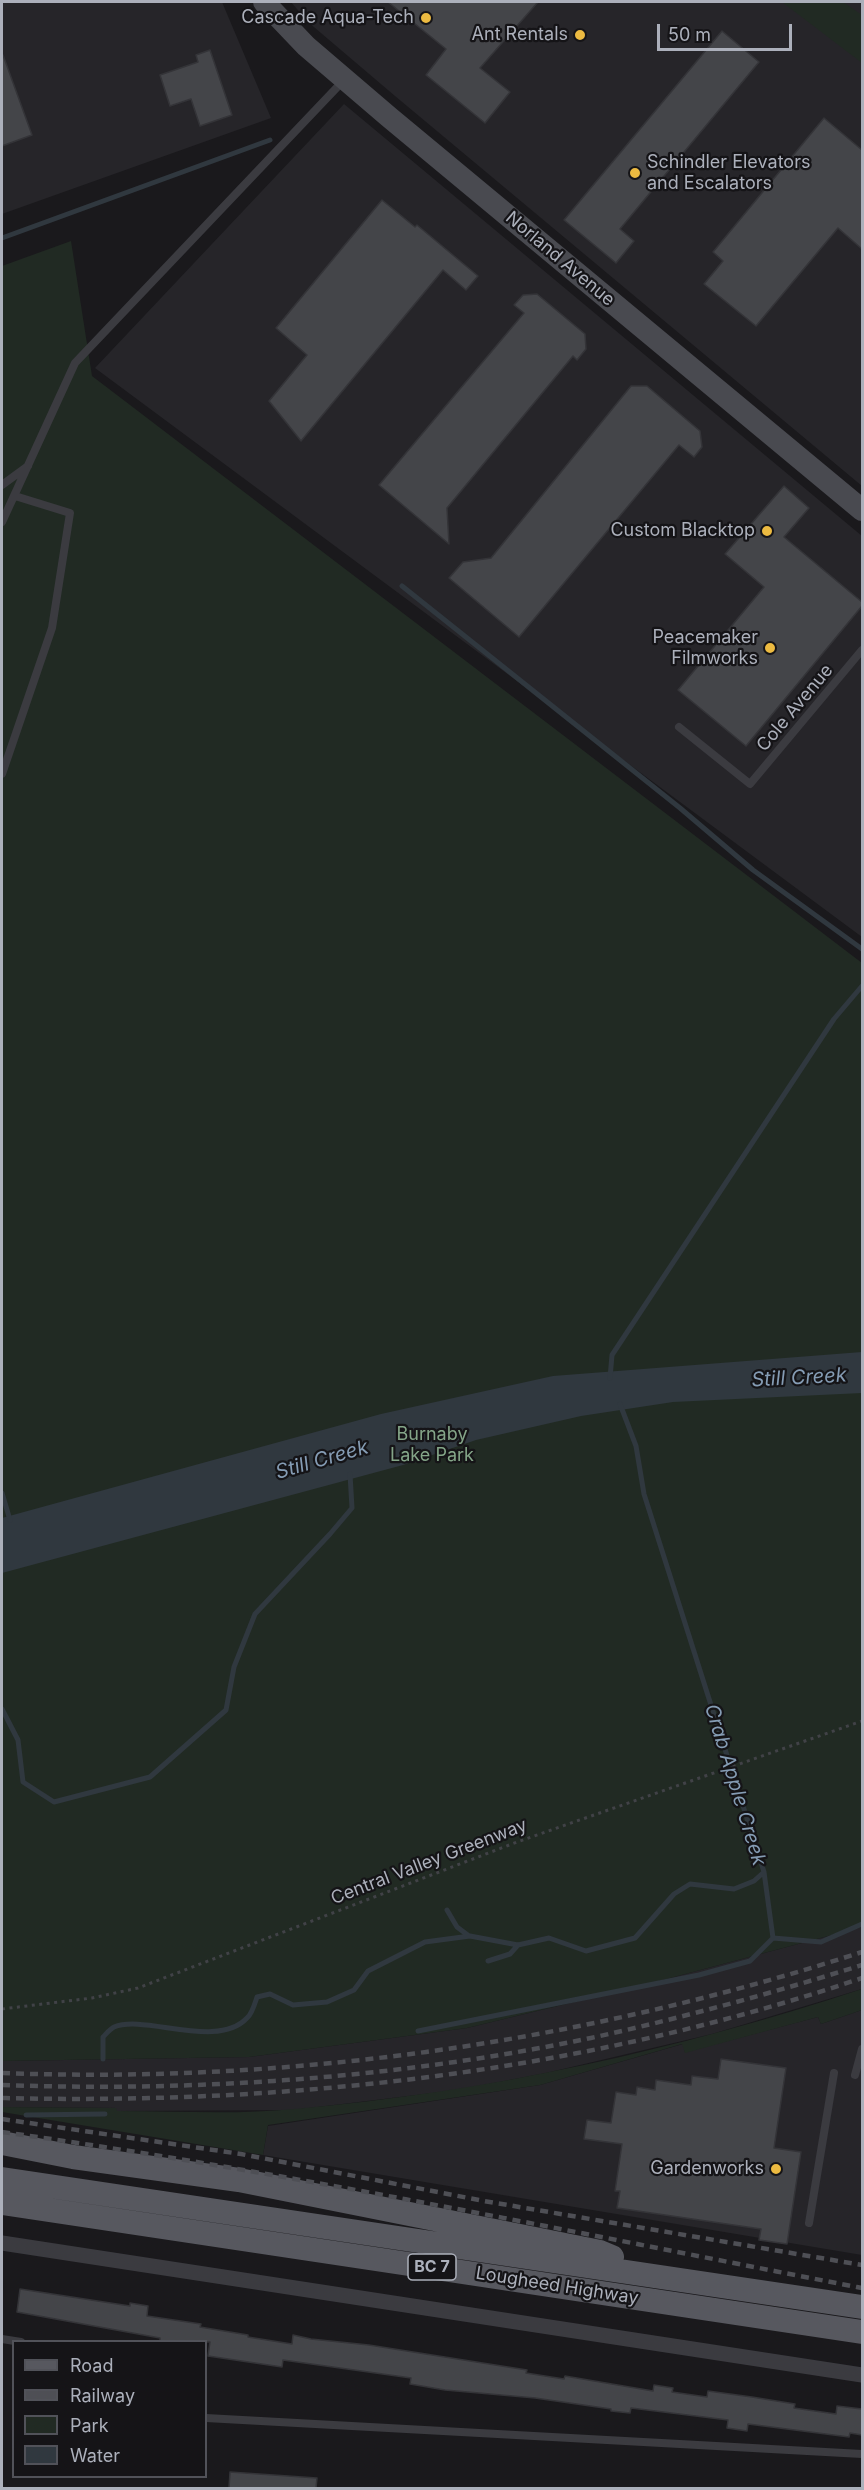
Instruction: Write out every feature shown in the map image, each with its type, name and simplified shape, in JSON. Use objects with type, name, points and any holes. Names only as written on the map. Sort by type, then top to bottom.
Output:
[{"type":"main road","points":[[2,2143],[73,2157],[238,2180],[600,2252],[665,2278]]},
{"type":"main road","name":"Lougheed Highway","points":[[2,2179],[862,2307]]},
{"type":"main road","name":"Lougheed Highway","points":[[2,2203],[862,2332]]},
{"type":"street","name":"Norland Avenue","points":[[264,2],[306,46],[862,510]]},
{"type":"street","points":[[2,2243],[862,2375]]},
{"type":"lane","points":[[2,522],[75,363],[345,78]]},
{"type":"lane","points":[[2,484],[29,465]]},
{"type":"lane","points":[[2,774],[52,628],[70,513],[15,496]]},
{"type":"lane","name":"Cole Avenue","points":[[679,727],[750,784],[862,650]]},
{"type":"lane","points":[[855,2075],[862,2049]]},
{"type":"lane","points":[[809,2223],[834,2073]]},
{"type":"lane","points":[[207,2418],[862,2454]]},
{"type":"path","name":"Central Valley Greenway","points":[[2,2009],[92,1998],[138,1988],[517,1842],[713,1771],[862,1721]]},
{"type":"shaded area","points":[[2,2],[222,2],[271,118],[2,214]]},
{"type":"shaded area","points":[[291,2],[862,2],[862,486],[395,96],[308,22]]},
{"type":"shaded area","points":[[344,104],[862,536],[862,937],[95,368]]},
{"type":"shaded area","points":[[862,1927],[862,1989],[712,2034],[546,2073],[458,2090],[293,2110],[116,2111],[115,2108],[2,2107],[2,2061],[249,2057],[467,2028],[644,1985]]},
{"type":"shaded area","points":[[862,2010],[862,2255],[263,2155],[268,2126],[540,2085],[683,2044],[685,2052],[818,2017],[821,2024]]},
{"type":"green space","points":[[782,2],[843,2],[862,15],[862,63]]},
{"type":"green space","name":"Burnaby Lake Park","points":[[71,241],[92,376],[862,963],[862,1927],[644,1985],[467,2028],[249,2057],[2,2061],[2,266]]},
{"type":"green space","points":[[862,1989],[862,2010],[821,2024],[818,2017],[685,2053],[682,2044],[540,2085],[268,2125],[263,2155],[2,2112],[2,2107],[250,2112],[438,2092],[581,2066],[652,2049],[793,2011]]},
{"type":"water","name":"Still Creek","points":[[862,1352],[862,1393],[673,1402],[581,1416],[476,1440],[403,1465],[2,1573],[2,1518],[381,1414],[553,1376]]},
{"type":"building","points":[[388,2],[538,2],[480,68],[510,92],[485,123],[426,75],[446,49]]},
{"type":"building","name":"Schindler Elevators and Escalators","points":[[722,31],[759,62],[620,229],[634,241],[616,263],[564,220]]},
{"type":"building","points":[[210,50],[232,115],[200,126],[191,99],[170,106],[160,75],[198,62],[196,55]]},
{"type":"building","points":[[2,56],[32,135],[2,146]]},
{"type":"building","points":[[824,118],[862,150],[862,249],[838,228],[756,326],[704,284],[723,261],[713,252]]},
{"type":"building","points":[[382,200],[415,227],[417,225],[478,276],[466,290],[443,270],[301,441],[269,401],[307,355],[276,328]]},
{"type":"building","points":[[537,294],[585,334],[586,349],[577,360],[573,356],[447,508],[449,544],[379,485],[524,313],[514,305],[523,295]]},
{"type":"building","points":[[631,386],[647,386],[700,431],[702,447],[694,457],[679,445],[519,637],[449,578],[463,562],[491,558]]},
{"type":"building","name":"Peacemaker Filmworks","points":[[784,486],[809,508],[784,537],[862,602],[862,606],[746,746],[678,690],[764,587],[725,554]]},
{"type":"building","points":[[721,2059],[786,2068],[774,2148],[801,2152],[787,2244],[759,2240],[761,2229],[617,2208],[620,2191],[615,2191],[622,2144],[584,2139],[587,2120],[611,2123],[616,2092],[636,2095],[637,2087],[655,2090],[656,2080],[691,2085],[692,2076],[718,2079]]},
{"type":"building","points":[[20,2289],[130,2306],[130,2303],[148,2306],[147,2316],[201,2324],[200,2327],[292,2344],[293,2335],[527,2370],[526,2373],[564,2379],[565,2376],[653,2391],[654,2385],[673,2388],[672,2392],[707,2397],[708,2391],[795,2404],[794,2408],[836,2414],[837,2406],[862,2409],[862,2435],[850,2433],[849,2437],[748,2424],[747,2431],[727,2428],[728,2420],[631,2408],[630,2413],[611,2411],[611,2409],[535,2398],[445,2390],[410,2384],[411,2378],[283,2360],[282,2367],[208,2356],[210,2342],[207,2340],[160,2340],[160,2338],[17,2312]]},
{"type":"building","points":[[230,2472],[317,2478],[316,2488],[229,2488]]},
{"type":"waterway","points":[[2,238],[270,140]]},
{"type":"waterway","points":[[402,586],[680,808],[753,870],[862,949]]},
{"type":"waterway","points":[[610,1378],[612,1355],[834,1019],[862,986]]},
{"type":"waterway","name":"Crab Apple Creek","points":[[103,2059],[103,2037],[114,2027],[127,2024],[181,2030],[218,2031],[234,2027],[247,2018],[257,1997],[270,1994],[293,2005],[327,2002],[354,1990],[368,1971],[425,1942],[470,1936],[518,1945],[549,1938],[586,1951],[635,1938],[674,1894],[690,1884],[734,1889],[754,1881],[764,1872],[644,1494],[636,1446],[620,1404]]},
{"type":"waterway","name":"Still Creek","points":[[2,1709],[18,1740],[23,1782],[54,1802],[150,1777],[226,1710],[234,1667],[255,1614],[352,1508],[350,1474]]},
{"type":"waterway","points":[[2,1493],[10,1520]]},
{"type":"waterway","points":[[764,1872],[773,1938]]},
{"type":"waterway","points":[[447,1910],[457,1927],[469,1936]]},
{"type":"waterway","points":[[418,2031],[699,1975],[750,1961],[773,1938],[821,1942],[862,1924]]},
{"type":"waterway","points":[[488,1961],[510,1954],[518,1945]]},
{"type":"waterway","name":"Crab Apple Creek","points":[[26,2115],[105,2114]]},
{"type":"railway","points":[[2,2073],[111,2075],[220,2071],[329,2063],[437,2050],[545,2033],[651,2010],[757,1983],[862,1952]]},
{"type":"railway","points":[[2,2085],[77,2087],[227,2084],[377,2072],[452,2062],[600,2036],[732,2003],[862,1965]]},
{"type":"railway","points":[[2,2098],[111,2099],[220,2095],[329,2088],[437,2076],[545,2059],[652,2037],[757,2010],[862,1978]]},
{"type":"railway","points":[[2,2119],[241,2154],[484,2201],[862,2265]]},
{"type":"railway","points":[[2,2132],[325,2184],[862,2288]]},
{"type":"place","name":"Cascade Aqua-Tech","points":[[426,18]]},
{"type":"place","name":"Ant Rentals","points":[[580,35]]},
{"type":"place","name":"Schindler Elevators and Escalators","points":[[635,173]]},
{"type":"place","name":"Custom Blacktop","points":[[767,531]]},
{"type":"place","name":"Peacemaker Filmworks","points":[[770,648]]},
{"type":"place","name":"Gardenworks","points":[[776,2169]]}]
